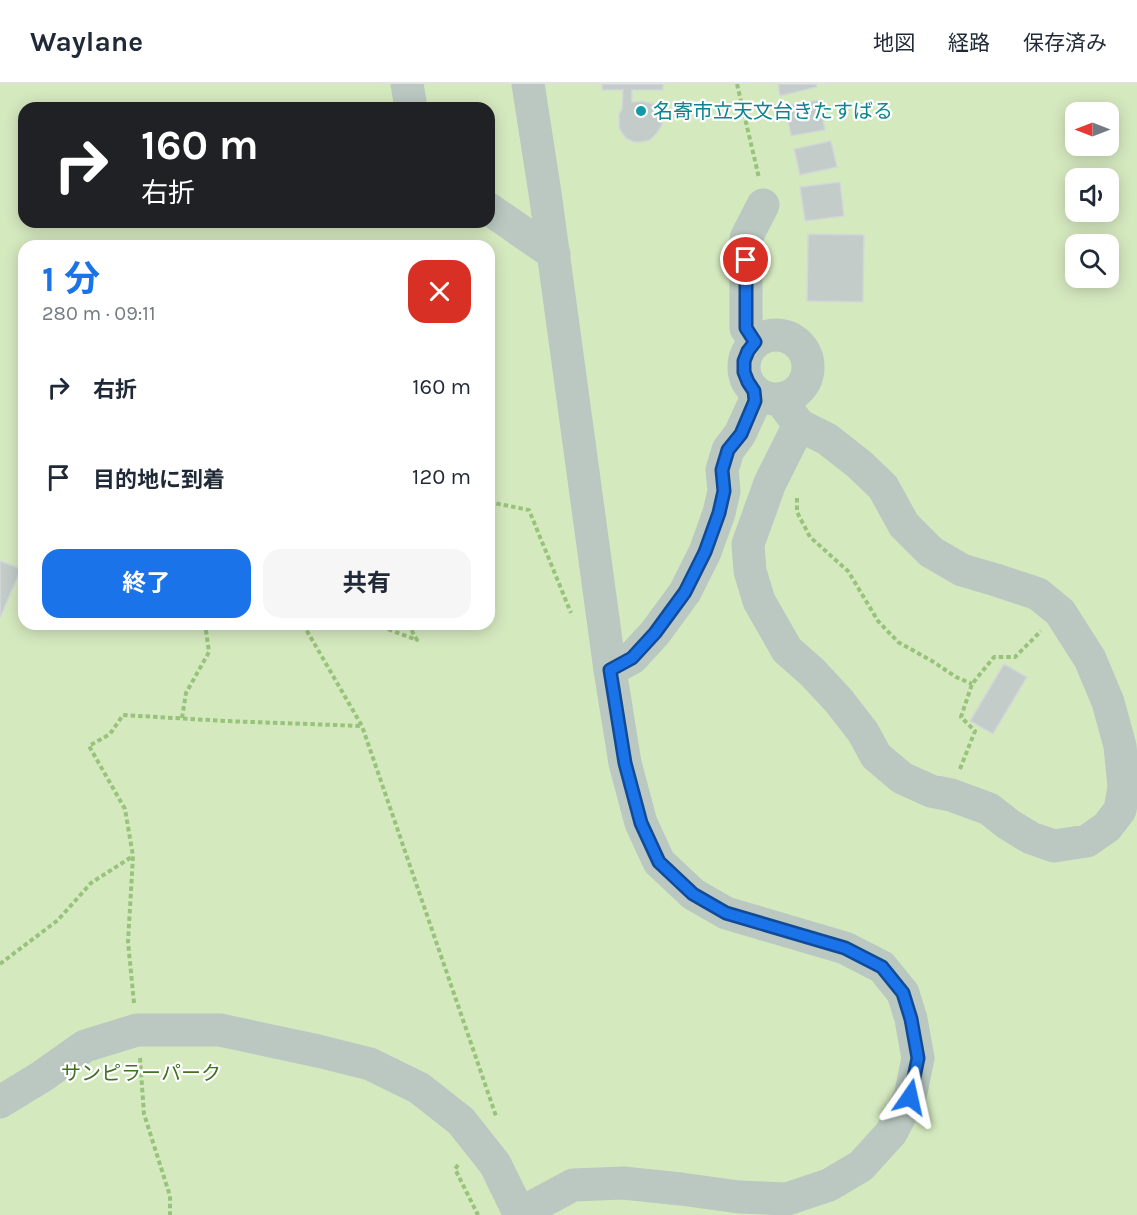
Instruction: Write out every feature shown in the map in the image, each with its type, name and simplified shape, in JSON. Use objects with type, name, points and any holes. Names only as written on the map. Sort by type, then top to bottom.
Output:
[{"type":"lane","points":[[407,84],[410,102]]},
{"type":"lane","points":[[0,1102],[85,1046],[137,1030],[220,1030],[318,1051],[370,1064],[419,1088],[461,1121],[495,1164],[520,1214],[573,1185],[623,1183],[739,1197],[788,1199],[829,1185],[861,1166],[891,1133],[910,1097],[918,1058],[911,1019],[903,993],[882,967],[845,948],[726,913],[693,894],[659,862],[641,823],[625,763],[610,670],[554,254],[528,84]]},
{"type":"lane","points":[[755,342],[746,328],[746,238],[762,206]]},
{"type":"lane","points":[[495,213],[554,254]]},
{"type":"lane","points":[[610,670],[632,658],[655,633],[685,592],[705,552],[719,513],[724,491],[722,470],[728,450],[741,434],[755,401],[767,395],[794,394],[807,378],[808,357],[795,340],[785,335],[764,336],[755,342],[744,361],[744,372],[748,382],[767,395],[799,424],[827,439],[884,486],[904,525],[931,552],[962,570],[1038,594],[1060,612],[1090,659],[1108,702],[1120,746],[1124,787],[1120,810],[1107,827],[1088,841],[1054,846],[1030,838],[989,809],[951,795],[931,791],[902,778],[876,756],[850,714],[812,672],[788,650],[759,601],[750,571],[748,544],[770,483],[799,424]]},
{"type":"path","points":[[797,495],[797,512],[810,537],[848,571],[878,621],[898,642],[956,677],[972,684]]},
{"type":"path","points":[[495,503],[529,510],[573,616]]},
{"type":"path","points":[[951,795],[975,731],[961,717],[972,684],[994,657],[1015,657],[1060,612]]},
{"type":"path","points":[[183,718],[186,693],[209,652],[206,630]]},
{"type":"path","points":[[306,630],[362,726],[496,1116],[476,1139]]},
{"type":"path","points":[[390,630],[417,640],[411,630]]},
{"type":"path","points":[[170,1215],[170,1196],[144,1114],[128,942],[134,856],[125,809],[89,746],[110,734],[123,715],[362,726]]},
{"type":"path","points":[[0,964],[58,920],[91,883],[134,856]]},
{"type":"green space","name":"サンピラーパーク","points":[[0,84],[1137,84],[1137,1215],[0,1215]]},
{"type":"building","name":"名寄市立天文台きたすばる","points":[[602,84],[663,84],[663,90],[632,90],[632,102],[642,101],[654,104],[662,113],[662,125],[650,140],[634,142],[627,139],[619,127],[623,90],[602,90]]},
{"type":"building","points":[[778,84],[816,84],[817,87],[780,96]]},
{"type":"building","points":[[819,100],[825,130],[791,136],[785,106]]},
{"type":"building","points":[[831,141],[837,167],[800,175],[794,149]]},
{"type":"building","points":[[840,182],[844,216],[805,221],[800,187]]},
{"type":"building","points":[[808,234],[864,235],[863,302],[807,301]]},
{"type":"building","points":[[0,561],[18,568],[18,576],[0,618]]},
{"type":"building","points":[[1004,664],[1027,677],[993,734],[970,721]]},
{"type":"place","name":"名寄市立天文台きたすばる","points":[[641,111]]},
{"type":"route","points":[[746,260],[746,328],[755,342],[744,361],[744,372],[754,391],[755,401],[741,434],[728,450],[722,470],[724,491],[719,513],[705,552],[685,592],[655,633],[632,658],[610,670],[625,763],[641,823],[659,862],[693,894],[726,913],[845,948],[882,967],[903,993],[911,1019],[918,1058],[910,1097]]}]
